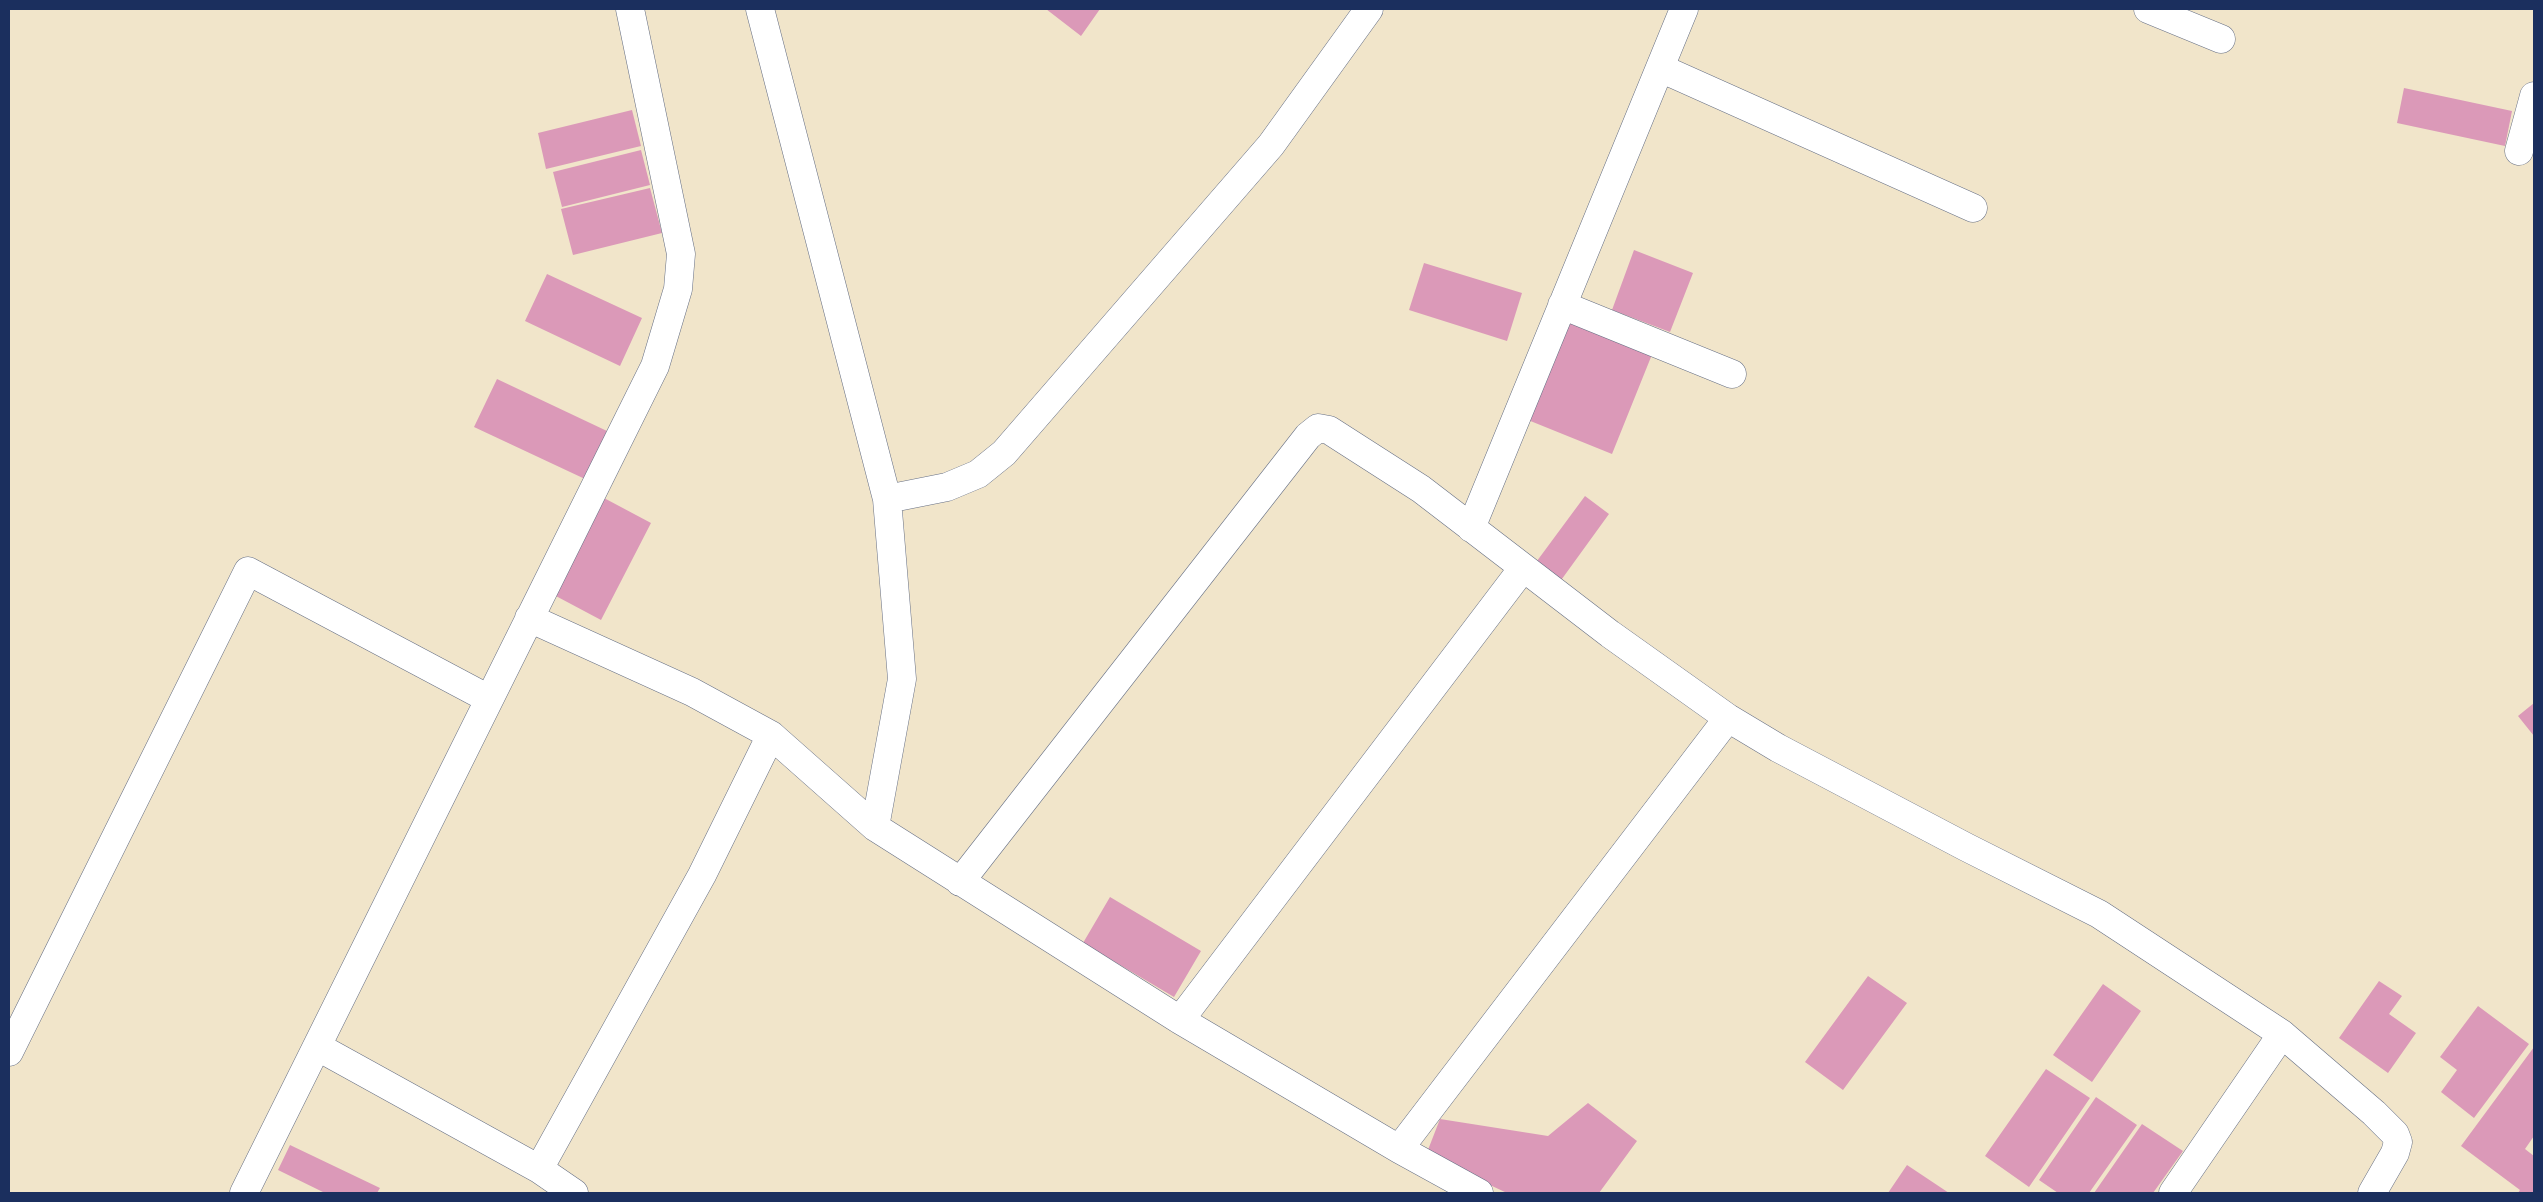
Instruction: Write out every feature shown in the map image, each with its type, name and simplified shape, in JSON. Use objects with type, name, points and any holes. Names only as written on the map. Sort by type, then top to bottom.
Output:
[{"type":"street","points":[[244,1193],[655,366],[678,289],[681,254],[630,9]]},
{"type":"street","points":[[760,9],[887,500],[902,679],[875,827]]},
{"type":"street","points":[[887,500],[947,487],[978,474],[1004,454],[1271,145],[1369,9]]},
{"type":"street","points":[[1471,528],[1684,9]]},
{"type":"street","points":[[2148,9],[2221,39]]},
{"type":"street","points":[[1660,68],[1974,208]]},
{"type":"street","points":[[2520,152],[2534,96]]},
{"type":"street","points":[[1562,305],[1732,374]]},
{"type":"street","points":[[960,882],[1308,436],[1318,428],[1329,430],[1412,484],[1728,718],[1837,780],[2099,914],[2282,1034],[2374,1113],[2394,1134],[2398,1142],[2395,1153],[2372,1193]]},
{"type":"street","points":[[1180,1020],[1523,568]]},
{"type":"street","points":[[9,1052],[248,571],[489,699]]},
{"type":"street","points":[[529,618],[692,692],[771,735],[875,827],[960,882],[1180,1020],[1399,1150],[1479,1193]]},
{"type":"street","points":[[1399,1150],[1728,718]]},
{"type":"street","points":[[539,1169],[702,875],[771,735]]},
{"type":"street","points":[[2173,1193],[2282,1034]]},
{"type":"street","points":[[318,1046],[539,1169],[574,1193]]},
{"type":"building","points":[[1046,9],[1100,9],[1081,36]]},
{"type":"building","points":[[2404,88],[2512,111],[2505,146],[2397,123]]},
{"type":"building","points":[[632,110],[641,146],[546,169],[538,133]]},
{"type":"building","points":[[641,150],[650,185],[562,207],[553,172]]},
{"type":"building","points":[[650,188],[662,233],[573,255],[561,209]]},
{"type":"building","points":[[1634,250],[1693,273],[1670,332],[1612,310]]},
{"type":"building","points":[[1424,263],[1522,293],[1507,341],[1409,310]]},
{"type":"building","points":[[547,274],[642,318],[620,366],[525,321]]},
{"type":"building","points":[[1565,316],[1653,352],[1612,454],[1523,418]]},
{"type":"building","points":[[497,379],[607,431],[585,479],[474,427]]},
{"type":"building","points":[[1585,496],[1609,514],[1559,583],[1534,565]]},
{"type":"building","points":[[604,498],[651,523],[601,620],[554,595]]},
{"type":"building","points":[[2534,703],[2534,736],[2518,716]]},
{"type":"building","points":[[1110,897],[1201,951],[1174,997],[1083,943]]},
{"type":"building","points":[[1868,976],[1907,1003],[1843,1090],[1805,1062]]},
{"type":"building","points":[[2379,981],[2402,996],[2389,1014],[2416,1033],[2388,1073],[2339,1038]]},
{"type":"building","points":[[2103,984],[2141,1011],[2092,1082],[2053,1055]]},
{"type":"building","points":[[2478,1006],[2529,1044],[2474,1118],[2441,1092],[2457,1070],[2440,1057]]},
{"type":"building","points":[[2534,1047],[2534,1136],[2525,1149],[2534,1156],[2534,1193],[2518,1193],[2520,1190],[2461,1146]]},
{"type":"building","points":[[2046,1069],[2090,1098],[2029,1187],[1985,1156]]},
{"type":"building","points":[[2096,1097],[2137,1125],[2089,1193],[2058,1193],[2039,1180]]},
{"type":"building","points":[[1588,1103],[1637,1141],[1599,1193],[1507,1193],[1426,1155],[1440,1119],[1548,1136]]},
{"type":"building","points":[[2142,1124],[2183,1151],[2153,1193],[2094,1193]]},
{"type":"building","points":[[290,1145],[380,1188],[377,1193],[325,1193],[278,1170]]},
{"type":"building","points":[[1907,1165],[1949,1193],[1888,1193]]}]
